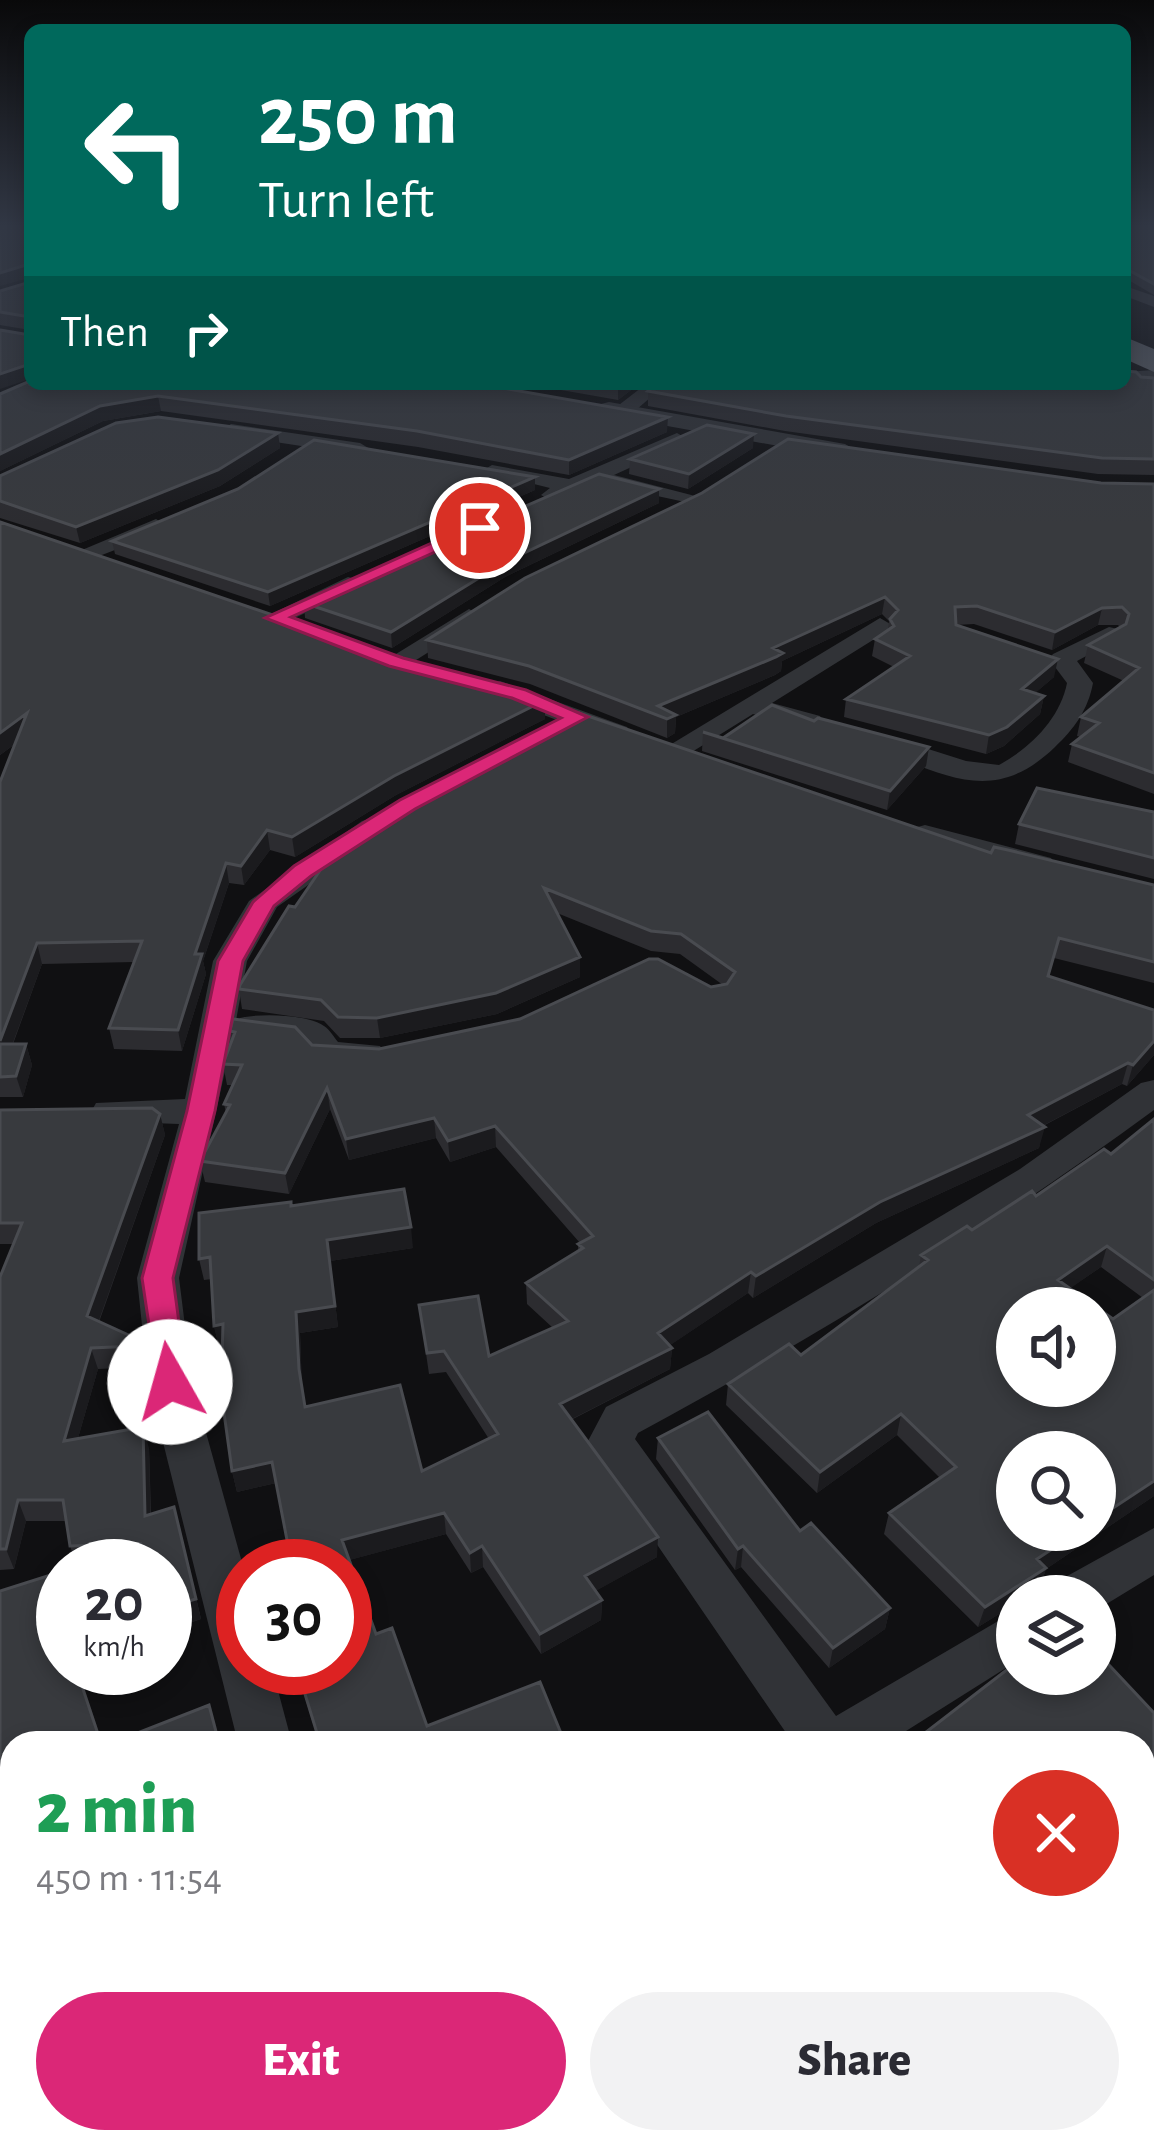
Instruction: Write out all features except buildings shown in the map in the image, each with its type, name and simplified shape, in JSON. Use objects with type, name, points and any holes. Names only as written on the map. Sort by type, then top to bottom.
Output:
[{"type":"street","points":[[622,412],[650,390]]},
{"type":"street","points":[[579,404],[874,456]]},
{"type":"street","points":[[535,503],[709,426]]},
{"type":"street","points":[[210,427],[374,451]]},
{"type":"street","points":[[281,466],[310,442]]},
{"type":"street","points":[[748,466],[784,442]]},
{"type":"street","points":[[461,466],[701,495],[655,519]]},
{"type":"street","points":[[129,569],[71,552],[175,518]]},
{"type":"street","points":[[315,632],[264,614],[369,575]]},
{"type":"street","points":[[437,673],[386,658],[495,599]]},
{"type":"street","points":[[669,754],[880,625]]},
{"type":"street","points":[[751,705],[1000,773],[1020,764],[1056,732],[1078,699],[1081,682],[1062,659],[1109,634]]},
{"type":"street","points":[[1026,654],[1067,668]]},
{"type":"street","points":[[478,683],[714,768]]},
{"type":"street","points":[[535,739],[578,717]]},
{"type":"street","points":[[216,1555],[170,1382],[158,1278],[201,1111],[230,961],[265,902],[303,871],[408,805]]},
{"type":"street","points":[[894,826],[1074,873]]},
{"type":"street","points":[[218,1022],[311,1033],[328,1053],[402,1050]]},
{"type":"street","points":[[816,1731],[611,1441],[622,1420],[724,1366],[1034,1179],[1154,1092]]},
{"type":"street","points":[[67,1113],[201,1111]]},
{"type":"street","points":[[1111,1575],[1154,1549]]},
{"type":"street","points":[[859,1731],[996,1646]]},
{"type":"street","points":[[253,1695],[262,1731]]},
{"type":"route","points":[[170,1382],[158,1278],[201,1111],[230,961],[265,902],[303,871],[408,805],[578,717],[519,694],[396,662],[274,618],[480,528]]}]
